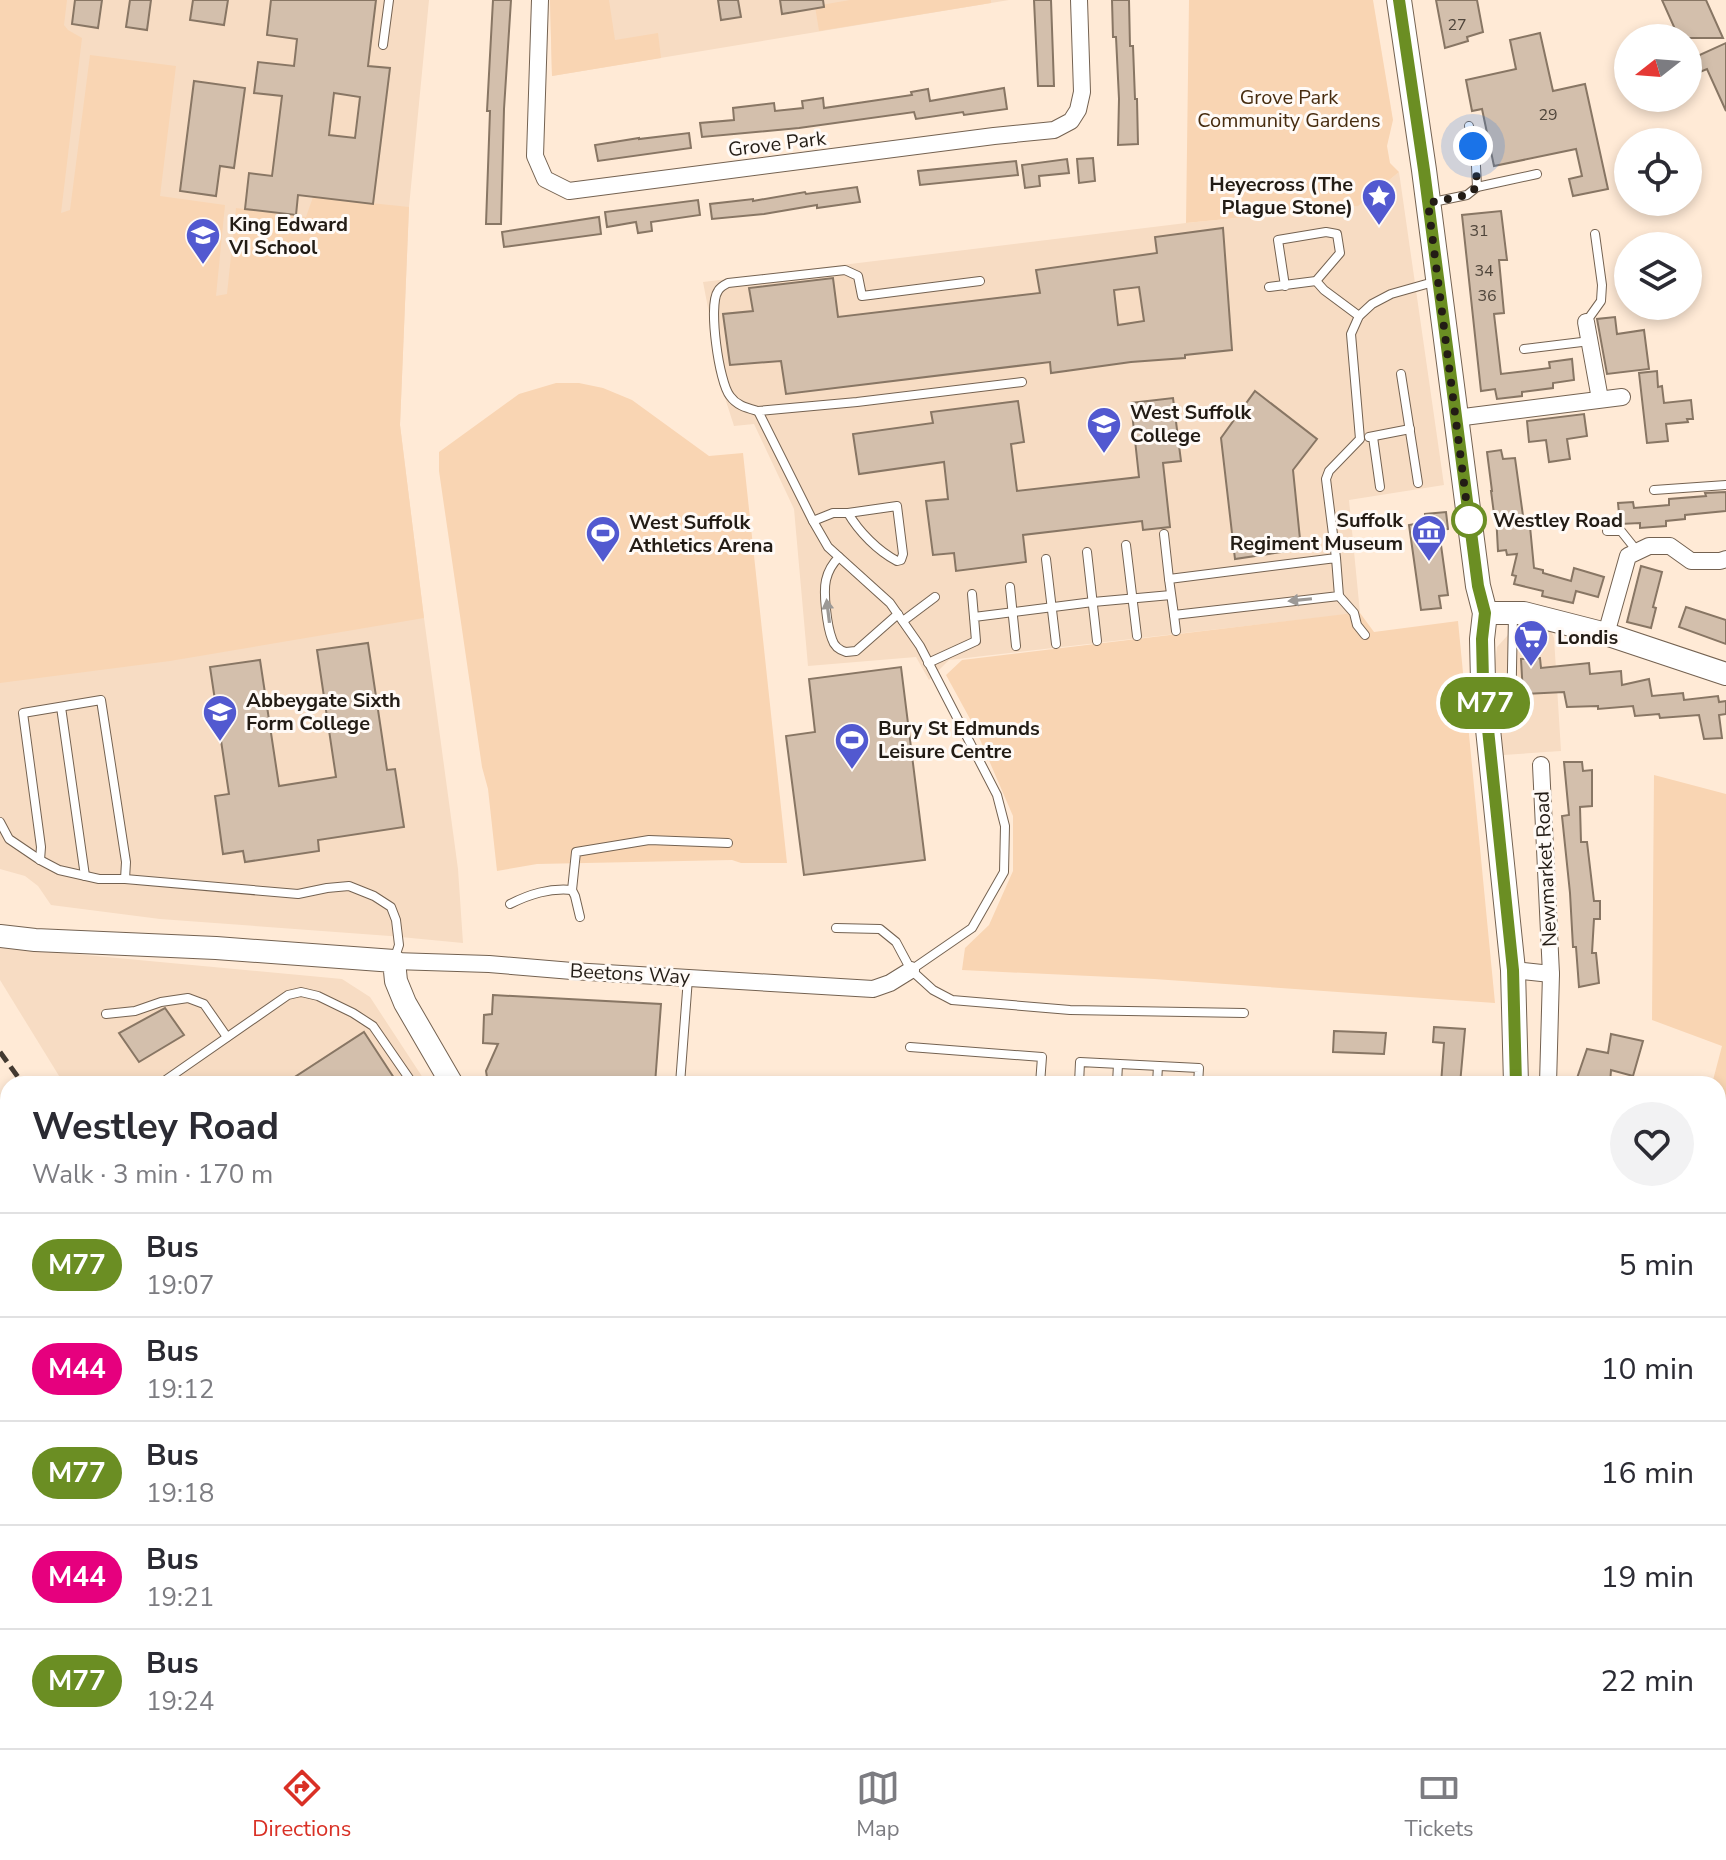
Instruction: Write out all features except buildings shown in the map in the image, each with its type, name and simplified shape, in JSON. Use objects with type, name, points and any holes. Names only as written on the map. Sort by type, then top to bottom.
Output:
[{"type":"main road","name":"Newmarket Road","points":[[1399,0],[1478,586],[1485,613],[1483,681],[1513,970],[1516,1076]]},
{"type":"street","name":"Grove Park","points":[[540,0],[535,156],[545,179],[569,191],[1054,130],[1071,121],[1078,110],[1082,92],[1079,0]]},
{"type":"street","points":[[1586,322],[1600,399]]},
{"type":"street","points":[[1456,418],[1622,397]]},
{"type":"street","points":[[1606,634],[1628,556],[1649,546],[1670,546],[1691,561],[1726,559]]},
{"type":"street","points":[[1485,613],[1524,613],[1606,634],[1726,674]]},
{"type":"street","name":"Newmarket Road","points":[[1541,765],[1551,974],[1548,1076]]},
{"type":"street","name":"Beetons Way","points":[[0,936],[873,989],[911,970]]},
{"type":"street","points":[[394,961],[396,981],[405,1003],[447,1076]]},
{"type":"street","name":"Newmarket Road","points":[[1513,970],[1551,974]]},
{"type":"lane","points":[[383,45],[389,0]]},
{"type":"lane","points":[[1469,126],[1477,187]]},
{"type":"lane","points":[[1428,203],[1467,195],[1477,187],[1537,174]]},
{"type":"lane","points":[[1269,287],[1285,286],[1316,281],[1340,253],[1337,234],[1326,232],[1278,240],[1285,286]]},
{"type":"lane","points":[[1586,322],[1601,301],[1602,285],[1595,234]]},
{"type":"lane","points":[[980,281],[862,296],[858,276],[845,270],[728,283],[717,291],[713,307],[723,379],[729,395],[740,406],[758,411],[1022,382]]},
{"type":"lane","points":[[1316,281],[1359,316]]},
{"type":"lane","points":[[1360,439],[1351,334],[1359,316],[1372,304],[1391,294],[1438,281]]},
{"type":"lane","points":[[1524,349],[1590,341]]},
{"type":"lane","points":[[1401,374],[1418,483]]},
{"type":"lane","points":[[758,411],[828,547],[870,583],[901,617],[920,646],[997,795],[1005,826],[1004,872],[972,928],[911,970]]},
{"type":"lane","points":[[1365,635],[1357,625],[1354,613],[1339,596],[1326,479],[1329,471],[1360,439],[1410,429]]},
{"type":"lane","points":[[1373,437],[1380,487]]},
{"type":"lane","points":[[1654,490],[1726,485]]},
{"type":"lane","points":[[813,521],[833,513],[897,506],[903,554],[901,560],[897,561],[886,554],[859,530],[848,513]]},
{"type":"lane","points":[[1607,531],[1621,531],[1638,551]]},
{"type":"lane","points":[[1164,534],[1176,631]]},
{"type":"lane","points":[[1126,545],[1137,636]]},
{"type":"lane","points":[[1087,552],[1097,641]]},
{"type":"lane","points":[[839,557],[826,579],[825,593],[832,639],[841,651],[856,651],[901,617],[935,597]]},
{"type":"lane","points":[[1169,579],[1336,558]]},
{"type":"lane","points":[[1046,559],[1056,644]]},
{"type":"lane","points":[[1010,587],[1016,646]]},
{"type":"lane","points":[[928,663],[976,641],[972,594]]},
{"type":"lane","points":[[974,617],[1171,595]]},
{"type":"lane","points":[[1174,615],[1339,596]]},
{"type":"lane","points":[[1487,727],[1511,722],[1513,613]]},
{"type":"lane","points":[[40,860],[41,847],[23,713],[101,700],[126,862],[125,879]]},
{"type":"lane","points":[[61,707],[85,876]]},
{"type":"lane","points":[[0,822],[9,839],[40,860],[59,870],[99,879],[298,894],[349,886],[391,907],[399,945],[394,961]]},
{"type":"lane","points":[[580,917],[572,890],[576,852],[649,840],[728,843]]},
{"type":"lane","points":[[510,904],[531,894],[572,890]]},
{"type":"lane","points":[[836,928],[880,929],[896,942],[911,970],[933,990],[952,1000],[1070,1010],[1244,1013]]},
{"type":"lane","points":[[681,1076],[688,977]]},
{"type":"lane","points":[[171,1076],[288,995],[301,992],[318,996],[373,1026],[407,1076]]},
{"type":"lane","points":[[106,1014],[135,1011],[161,1002],[188,998],[204,1004],[227,1037]]},
{"type":"lane","points":[[910,1047],[1042,1057],[1041,1076]]},
{"type":"lane","points":[[1079,1076],[1080,1062],[1199,1068],[1198,1076]]},
{"type":"lane","points":[[1117,1076],[1118,1064]]},
{"type":"lane","points":[[1157,1076],[1158,1066]]},
{"type":"shaded area","points":[[0,0],[429,0],[409,207],[400,425],[458,869],[463,943],[160,919],[51,905],[38,886],[25,876],[0,869]]},
{"type":"shaded area","points":[[550,0],[1009,0],[552,76]]},
{"type":"shaded area","name":"West Suffolk College","points":[[1399,172],[1444,485],[1349,500],[1360,613],[949,660],[929,680],[916,657],[808,666],[794,509],[754,424],[734,426],[726,401],[703,282],[1186,223],[1357,206]]},
{"type":"shaded area","points":[[1519,629],[1550,629],[1554,638],[1561,751],[1503,755],[1495,663],[1497,647]]},
{"type":"shaded area","points":[[0,947],[342,979],[370,997],[422,1076],[59,1076],[0,980]]},
{"type":"green space","points":[[0,0],[67,0],[64,25],[82,38],[61,213],[70,210],[90,55],[176,66],[160,196],[225,205],[216,296],[227,294],[236,208],[306,217],[313,197],[409,207],[400,425],[424,618],[170,661],[0,683]]},
{"type":"green space","points":[[550,0],[609,0],[615,40],[658,33],[661,58],[552,76]]},
{"type":"green space","points":[[850,0],[991,0],[991,3],[819,31],[815,6]]},
{"type":"green space","name":"Grove Park Community Gardens","points":[[1189,0],[1373,0],[1393,120],[1387,146],[1390,163],[1399,172],[1358,206],[1186,223]]},
{"type":"green space","name":"West Suffolk Athletics Arena","points":[[556,383],[579,383],[603,388],[632,400],[709,456],[743,453],[787,863],[741,863],[732,860],[537,864],[497,871],[488,789],[482,767],[439,471],[439,452],[519,394]]},
{"type":"green space","points":[[1360,613],[1374,632],[1458,621],[1495,1003],[1154,979],[962,970],[965,948],[989,925],[1013,871],[1013,816],[975,728],[946,675],[962,660]]},
{"type":"green space","points":[[1654,775],[1726,794],[1726,1076],[1714,1076],[1722,1046],[1652,1020]]},
{"type":"railway","points":[[0,1052],[17,1076]]},
{"type":"bus line","name":"M77","points":[[1399,0],[1478,586],[1485,613],[1483,681],[1513,970],[1516,1076]]},
{"type":"place","name":"Heyecross (The Plague Stone)","points":[[1379,227]]},
{"type":"place","name":"King Edward VI School","points":[[203,266]]},
{"type":"place","name":"West Suffolk College","points":[[1104,455]]},
{"type":"place","name":"Westley Road","points":[[1469,520]]},
{"type":"place","name":"Suffolk Regiment Museum","points":[[1429,563]]},
{"type":"place","name":"West Suffolk Athletics Arena","points":[[603,564]]},
{"type":"place","name":"Londis","points":[[1531,668]]},
{"type":"place","name":"Abbeygate Sixth Form College","points":[[220,743]]},
{"type":"place","name":"Bury St Edmunds Leisure Centre","points":[[852,771]]},
{"type":"route","points":[[1469,520],[1470,530],[1428,203],[1467,195],[1477,187],[1473,146]]}]
